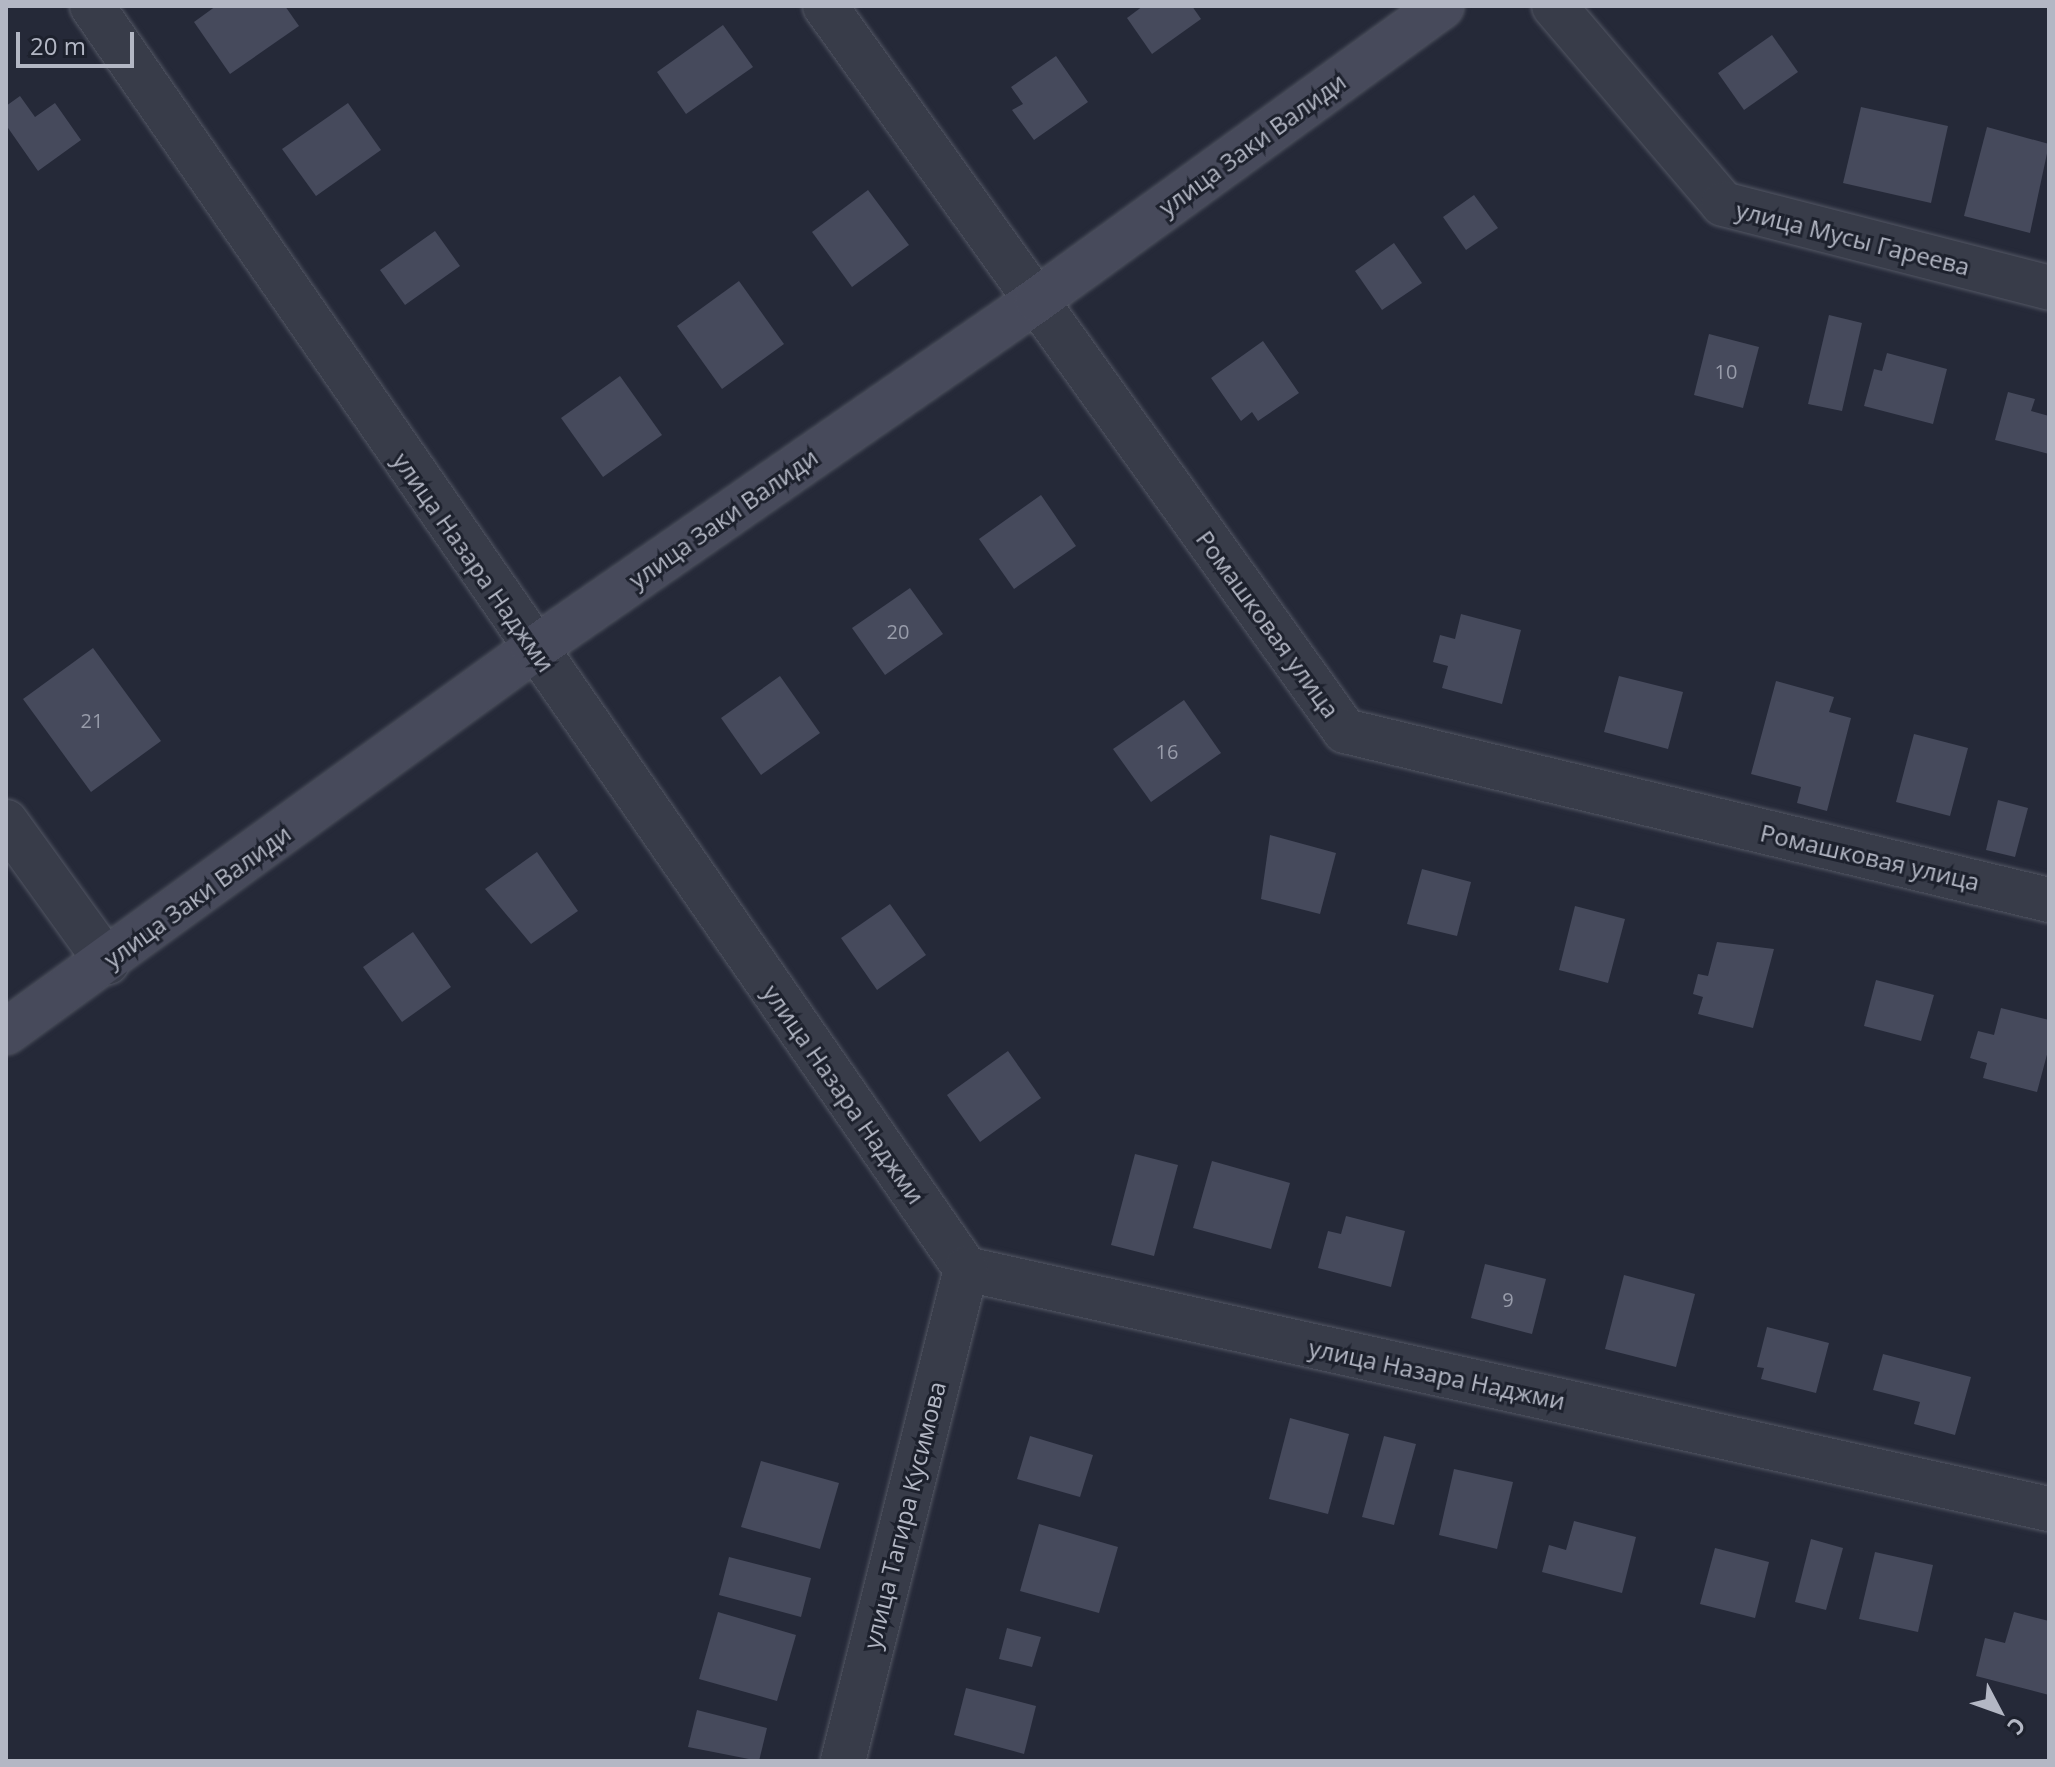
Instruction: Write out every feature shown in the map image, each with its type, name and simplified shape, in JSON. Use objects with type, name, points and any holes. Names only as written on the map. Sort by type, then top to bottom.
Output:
[{"type":"street","name":"улица Назара Наджми","points":[[92,6],[534,649],[966,1269],[2049,1509]]},
{"type":"street","name":"Ромашковая улица","points":[[825,6],[1345,731],[2049,900]]},
{"type":"street","name":"улица Заки Валиди","points":[[6,1032],[107,962],[534,649],[1037,300],[1442,6]]},
{"type":"street","name":"улица Мусы Гареева","points":[[1554,6],[1723,204],[2049,288]]},
{"type":"street","points":[[6,822],[107,962]]},
{"type":"street","name":"улица Тагира Кусимова","points":[[843,1761],[966,1269]]},
{"type":"building","points":[[216,6],[285,6],[299,26],[230,74],[194,22]]},
{"type":"building","points":[[1143,6],[1192,6],[1201,19],[1152,54],[1127,18]]},
{"type":"building","points":[[723,25],[753,67],[686,114],[657,72]]},
{"type":"building","points":[[1772,35],[1798,72],[1744,110],[1718,73]]},
{"type":"building","points":[[1056,56],[1088,102],[1034,140],[1012,110],[1023,104],[1011,87]]},
{"type":"building","points":[[20,96],[35,117],[55,103],[81,140],[38,171],[6,125],[6,106]]},
{"type":"building","points":[[348,103],[381,150],[316,196],[282,149]]},
{"type":"building","points":[[1861,107],[1948,126],[1931,203],[1843,183]]},
{"type":"building","points":[[1987,127],[2049,144],[2030,233],[1964,216]]},
{"type":"building","points":[[868,190],[909,245],[852,287],[812,232]]},
{"type":"building","points":[[1474,195],[1498,228],[1466,250],[1443,217]]},
{"type":"building","points":[[435,231],[460,266],[405,305],[380,270]]},
{"type":"building","points":[[1394,243],[1422,283],[1382,310],[1355,271]]},
{"type":"building","points":[[739,281],[784,344],[722,389],[677,326]]},
{"type":"building","points":[[1829,315],[1862,323],[1842,411],[1808,404]]},
{"type":"building","points":[[1709,334],[1759,347],[1743,408],[1694,395]]},
{"type":"building","points":[[1263,341],[1299,393],[1258,421],[1252,412],[1241,421],[1211,378]]},
{"type":"building","points":[[1887,353],[1947,369],[1933,424],[1864,406],[1874,369],[1882,371]]},
{"type":"building","points":[[620,376],[662,435],[603,477],[561,418]]},
{"type":"building","points":[[2008,392],[2035,399],[2031,411],[2049,416],[2049,454],[1995,440]]},
{"type":"building","points":[[1041,495],[1076,546],[1014,589],[979,539]]},
{"type":"building","points":[[910,588],[943,634],[885,675],[852,628]]},
{"type":"building","points":[[1461,614],[1521,630],[1502,704],[1442,688],[1448,666],[1433,662],[1440,635],[1455,639]]},
{"type":"building","points":[[93,648],[161,741],[91,792],[23,699]]},
{"type":"building","points":[[780,676],[820,733],[761,775],[721,718]]},
{"type":"building","points":[[1619,676],[1683,692],[1668,749],[1604,732]]},
{"type":"building","points":[[1776,681],[1834,697],[1829,712],[1851,718],[1827,811],[1797,803],[1801,787],[1751,774]]},
{"type":"building","points":[[1184,700],[1221,753],[1151,802],[1113,749]]},
{"type":"building","points":[[1914,734],[1968,748],[1950,816],[1896,802]]},
{"type":"building","points":[[1998,800],[2028,808],[2015,857],[1986,850]]},
{"type":"building","points":[[1270,835],[1336,853],[1320,914],[1261,899]]},
{"type":"building","points":[[537,852],[578,911],[531,944],[485,889]]},
{"type":"building","points":[[1422,869],[1471,882],[1457,936],[1407,924]]},
{"type":"building","points":[[890,904],[926,955],[877,990],[841,938]]},
{"type":"building","points":[[1575,906],[1625,919],[1608,983],[1559,970]]},
{"type":"building","points":[[413,932],[451,987],[402,1022],[363,967]]},
{"type":"building","points":[[1717,942],[1774,949],[1753,1028],[1698,1014],[1703,997],[1693,994],[1698,974],[1708,976]]},
{"type":"building","points":[[1876,980],[1934,995],[1921,1041],[1864,1026]]},
{"type":"building","points":[[2001,1008],[2049,1020],[2049,1047],[2037,1092],[1983,1078],[1987,1063],[1970,1058],[1978,1031],[1994,1035]]},
{"type":"building","points":[[1008,1051],[1041,1098],[980,1142],[947,1095]]},
{"type":"building","points":[[1135,1154],[1178,1165],[1154,1256],[1111,1245]]},
{"type":"building","points":[[1212,1161],[1290,1183],[1271,1249],[1193,1228]]},
{"type":"building","points":[[1346,1216],[1405,1231],[1391,1287],[1318,1268],[1328,1231],[1341,1234]]},
{"type":"building","points":[[1485,1264],[1546,1279],[1532,1334],[1471,1318]]},
{"type":"building","points":[[1624,1275],[1695,1294],[1676,1367],[1605,1349]]},
{"type":"building","points":[[1767,1327],[1829,1343],[1816,1393],[1761,1379],[1764,1368],[1757,1367]]},
{"type":"building","points":[[1883,1354],[1971,1377],[1955,1435],[1914,1424],[1920,1402],[1873,1390]]},
{"type":"building","points":[[1290,1418],[1349,1434],[1328,1514],[1269,1499]]},
{"type":"building","points":[[1030,1436],[1093,1455],[1080,1497],[1017,1479]]},
{"type":"building","points":[[1384,1436],[1416,1444],[1394,1525],[1362,1517]]},
{"type":"building","points":[[761,1461],[839,1483],[820,1549],[741,1527]]},
{"type":"building","points":[[1454,1469],[1513,1482],[1497,1549],[1439,1535]]},
{"type":"building","points":[[1574,1521],[1636,1537],[1622,1593],[1542,1572],[1549,1545],[1566,1550]]},
{"type":"building","points":[[1039,1524],[1118,1547],[1099,1613],[1020,1591]]},
{"type":"building","points":[[1811,1539],[1843,1548],[1826,1610],[1795,1602]]},
{"type":"building","points":[[1715,1548],[1769,1562],[1755,1618],[1700,1604]]},
{"type":"building","points":[[1875,1552],[1933,1565],[1918,1632],[1859,1619]]},
{"type":"building","points":[[729,1557],[811,1578],[801,1617],[719,1595]]},
{"type":"building","points":[[718,1612],[796,1635],[777,1701],[699,1679]]},
{"type":"building","points":[[2014,1612],[2049,1621],[2049,1695],[1976,1676],[1985,1638],[2005,1643]]},
{"type":"building","points":[[1007,1628],[1041,1637],[1032,1667],[999,1659]]},
{"type":"building","points":[[966,1688],[1036,1706],[1024,1754],[954,1735]]},
{"type":"building","points":[[697,1710],[767,1728],[759,1761],[688,1747]]}]
